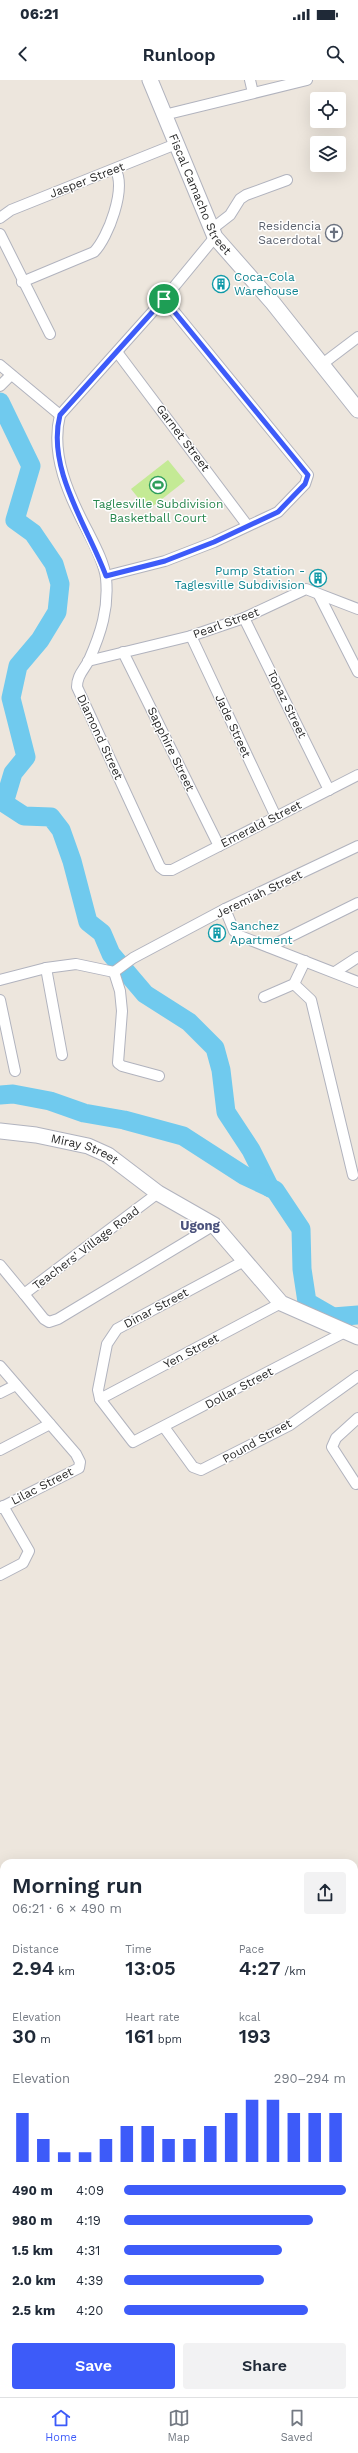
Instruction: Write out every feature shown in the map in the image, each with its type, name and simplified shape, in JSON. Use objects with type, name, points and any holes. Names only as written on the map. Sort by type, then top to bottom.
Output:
[{"type":"street","name":"Fiscal Camacho Street","points":[[150,80],[214,233],[273,303],[358,410]]},
{"type":"street","points":[[250,80],[253,93]]},
{"type":"street","points":[[164,115],[307,80]]},
{"type":"street","name":"Jasper Street","points":[[0,218],[11,210],[176,144]]},
{"type":"street","points":[[22,282],[94,252],[110,225],[117,202],[119,176],[115,169]]},
{"type":"street","points":[[0,365],[60,415],[164,299],[214,233],[230,215],[240,199],[246,195],[287,180]]},
{"type":"street","points":[[0,234],[22,282],[50,334]]},
{"type":"street","points":[[106,576],[165,561],[214,542],[247,525],[278,512],[305,484],[308,475],[164,299]]},
{"type":"street","points":[[321,365],[358,337]]},
{"type":"street","name":"Garnet Street","points":[[117,352],[247,525]]},
{"type":"street","points":[[0,386],[11,374]]},
{"type":"street","name":"Diamond Street","points":[[60,415],[57,427],[60,463],[69,494],[95,545],[106,576],[107,599],[105,618],[88,661],[77,678],[77,687],[160,867],[164,870]]},
{"type":"street","name":"Pearl Street","points":[[88,661],[190,636],[244,618],[306,589],[319,596],[358,609]]},
{"type":"street","points":[[319,596],[358,672]]},
{"type":"street","name":"Topaz Street","points":[[244,618],[329,790]]},
{"type":"street","name":"Jade Street","points":[[190,636],[276,816]]},
{"type":"street","name":"Sapphire Street","points":[[123,652],[219,846]]},
{"type":"street","name":"Emerald Street","points":[[164,870],[172,870],[358,775]]},
{"type":"street","name":"Jeremiah Street","points":[[120,967],[225,910],[358,846]]},
{"type":"street","points":[[269,947],[358,903]]},
{"type":"street","points":[[225,910],[234,931],[250,941],[358,982]]},
{"type":"street","points":[[335,972],[358,957]]},
{"type":"street","points":[[264,997],[294,984],[305,961]]},
{"type":"street","points":[[0,980],[46,968],[83,964],[120,967],[122,1011],[118,1063],[159,1076]]},
{"type":"street","points":[[46,968],[62,1055]]},
{"type":"street","points":[[294,984],[311,1000],[353,1174]]},
{"type":"street","points":[[0,1000],[15,1071]]},
{"type":"street","name":"Miray Street","points":[[0,1131],[36,1135],[88,1146],[108,1155],[158,1193],[214,1225],[246,1260],[281,1303]]},
{"type":"street","name":"Teachers' Village Road","points":[[0,1266],[24,1294],[158,1193]]},
{"type":"street","points":[[24,1294],[44,1319],[49,1322],[58,1319],[214,1225]]},
{"type":"street","name":"Dinar Street","points":[[100,1399],[98,1390],[106,1349],[117,1329],[246,1260]]},
{"type":"street","points":[[281,1303],[351,1335]]},
{"type":"street","name":"Yen Street","points":[[100,1399],[281,1303]]},
{"type":"street","name":"Dollar Street","points":[[100,1399],[133,1442],[351,1335]]},
{"type":"street","points":[[0,1366],[50,1424],[0,1450]]},
{"type":"street","name":"Pound Street","points":[[164,1427],[193,1467],[201,1470],[290,1424],[358,1376]]},
{"type":"street","points":[[0,1393],[16,1385]]},
{"type":"street","points":[[356,1484],[332,1447],[336,1438],[358,1418]]},
{"type":"street","name":"Lilac Street","points":[[2,1507],[79,1468],[80,1462],[76,1454],[50,1424]]},
{"type":"street","points":[[0,1575],[24,1563],[29,1551],[2,1507]]},
{"type":"green space","name":"Taglesville Subdivision Basketball Court","points":[[168,460],[185,481],[148,510],[131,489]]},
{"type":"waterway","points":[[0,402],[31,466],[15,520],[33,533],[54,564],[60,584],[57,612],[40,640],[18,666],[11,698],[26,757],[13,773],[4,803],[24,816],[51,817],[61,830],[72,861],[88,922],[102,933],[111,954],[145,994],[189,1022],[215,1048],[221,1070],[226,1112],[251,1150],[270,1188]]},
{"type":"waterway","points":[[0,1095],[13,1094],[50,1101],[84,1113],[124,1120],[183,1136],[245,1176],[275,1190],[301,1229],[302,1269],[307,1302],[333,1317],[358,1315]]},
{"type":"place","name":"Residencia Sacerdotal","points":[[334,233]]},
{"type":"place","name":"Coca-Cola Warehouse","points":[[221,284]]},
{"type":"place","name":"Taglesville Subdivision Basketball Court","points":[[158,485]]},
{"type":"place","name":"Pump Station - Taglesville Subdivision","points":[[318,578]]},
{"type":"place","name":"Sanchez Apartment","points":[[217,933]]},
{"type":"district","name":"Ugong","points":[[200,1225]]},
{"type":"route","points":[[164,299],[308,475],[305,484],[287,505],[278,512],[247,525],[214,542],[165,561],[106,576],[95,545],[69,494],[60,463],[57,427],[60,415],[164,299]]}]
